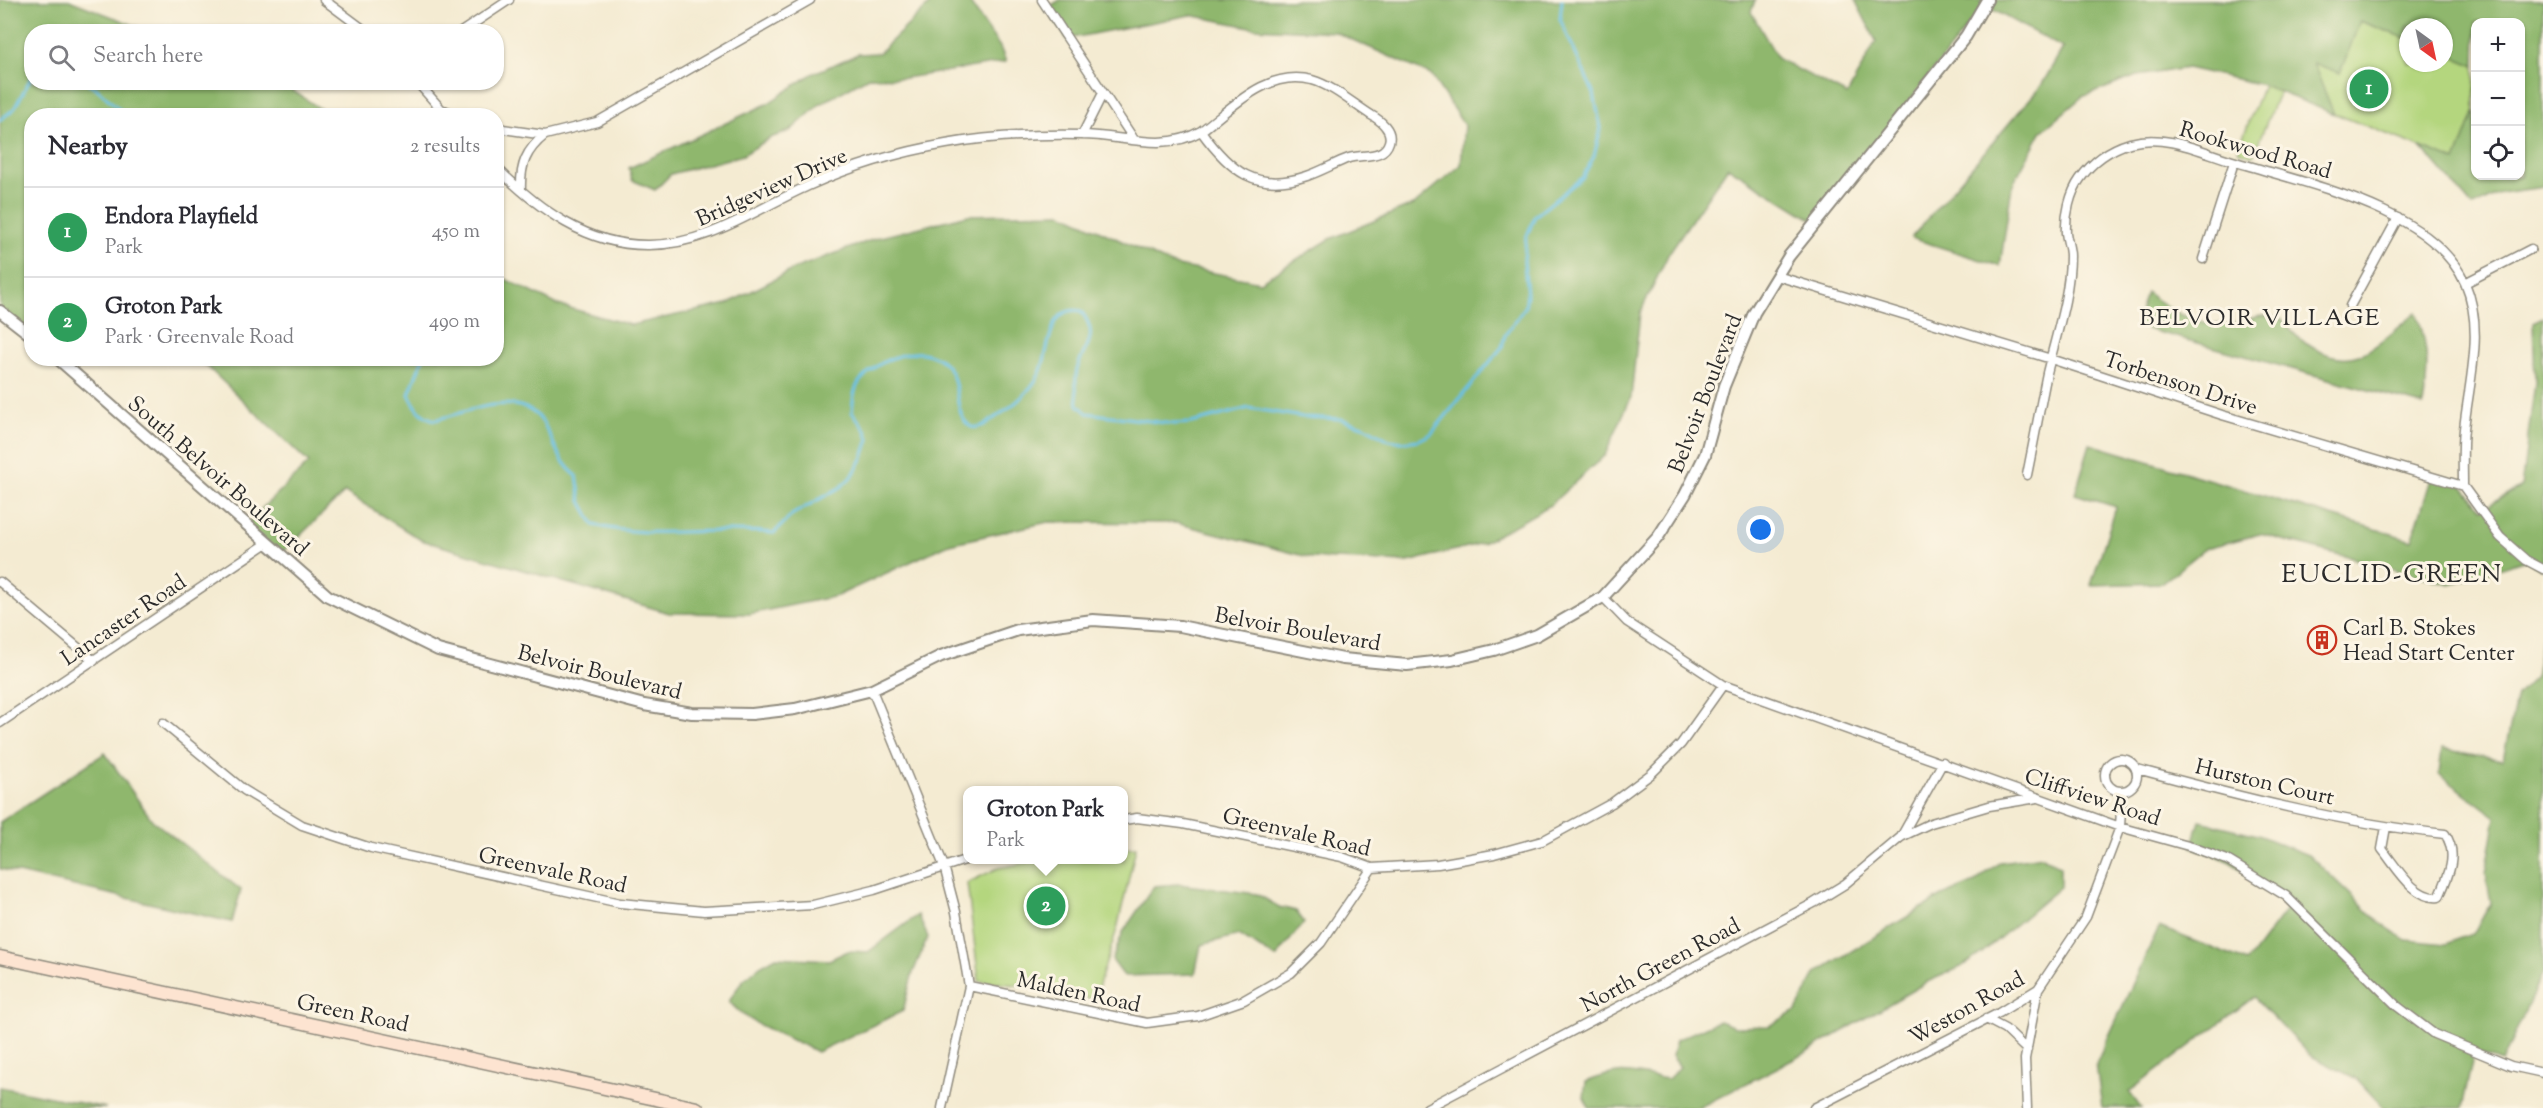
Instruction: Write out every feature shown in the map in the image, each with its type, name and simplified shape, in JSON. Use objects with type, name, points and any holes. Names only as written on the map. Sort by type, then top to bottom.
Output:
[{"type":"main road","name":"Green Road","points":[[0,957],[697,1108]]},
{"type":"street","points":[[324,0],[356,24]]},
{"type":"street","points":[[472,24],[509,0]]},
{"type":"street","points":[[504,129],[545,135],[597,122],[810,0]]},
{"type":"street","points":[[1042,0],[1133,138]]},
{"type":"street","name":"Belvoir Boulevard","points":[[328,596],[438,650],[592,692],[692,713],[752,714],[795,709],[872,690],[941,656],[1018,630],[1093,620],[1180,626],[1343,659],[1407,665],[1452,660],[1494,651],[1537,635],[1602,597],[1658,537],[1685,495],[1705,455],[1724,386],[1754,313],[1789,256],[1966,36],[1987,0]]},
{"type":"street","name":"Bridgeview Drive","points":[[504,174],[549,214],[599,238],[640,245],[678,243],[705,236],[840,172],[913,150],[1014,135],[1082,135],[1168,143],[1201,131],[1269,82],[1291,79],[1311,80],[1327,87],[1378,119],[1387,128],[1390,136],[1389,144],[1378,154],[1349,158],[1290,181],[1272,182],[1239,173],[1219,156],[1201,131]]},
{"type":"street","points":[[424,90],[440,108]]},
{"type":"street","points":[[1082,135],[1103,93]]},
{"type":"street","points":[[521,190],[524,160],[532,145],[545,135]]},
{"type":"street","name":"Rookwood Road","points":[[2027,475],[2067,283],[2070,255],[2066,233],[2068,205],[2079,180],[2101,157],[2130,143],[2157,140],[2188,146],[2234,162],[2346,194],[2398,218],[2426,236],[2446,257],[2465,283],[2473,317],[2475,345],[2463,431],[2463,486]]},
{"type":"street","points":[[2204,259],[2234,162]]},
{"type":"street","points":[[2350,306],[2398,218]]},
{"type":"street","points":[[2465,283],[2531,249]]},
{"type":"street","name":"Torbenson Drive","points":[[1777,276],[2051,359],[2222,415],[2463,486]]},
{"type":"street","points":[[0,310],[24,330]]},
{"type":"street","name":"South Belvoir Boulevard","points":[[66,366],[266,544],[328,596]]},
{"type":"street","points":[[2463,486],[2500,537],[2526,560],[2543,569]]},
{"type":"street","name":"Lancaster Road","points":[[0,723],[266,544]]},
{"type":"street","points":[[0,582],[94,661]]},
{"type":"street","name":"Cliffview Road","points":[[1602,597],[1628,622],[1723,685],[2120,827],[2192,847],[2228,860],[2286,896],[2397,1006],[2434,1034],[2511,1066],[2543,1073]]},
{"type":"street","name":"Greenvale Road","points":[[1128,819],[1137,818],[1183,824],[1342,857],[1372,868],[1449,862],[1494,854],[1552,836],[1612,803],[1651,774],[1681,744],[1723,685]]},
{"type":"street","points":[[872,690],[944,866],[956,912],[969,986],[942,1108]]},
{"type":"street","name":"Greenvale Road","points":[[163,723],[244,789],[302,825],[371,849],[620,903],[704,911],[813,905],[874,890],[963,860]]},
{"type":"street","name":"Hurston Court","points":[[2122,792],[2108,785],[2106,769],[2118,759],[2129,760],[2137,769],[2212,789],[2386,827],[2445,834],[2449,840],[2452,856],[2439,897],[2432,898],[2419,892],[2382,849],[2386,827]]},
{"type":"street","name":"North Green Road","points":[[1901,837],[1943,762]]},
{"type":"street","points":[[2120,827],[2122,792],[2135,784],[2137,769]]},
{"type":"street","name":"North Green Road","points":[[1427,1108],[1814,903],[1845,884],[1901,837],[1931,823],[1979,809],[2037,798]]},
{"type":"street","name":"Weston Road","points":[[1814,1108],[1986,1019],[2038,989],[2086,917],[2120,827]]},
{"type":"street","name":"Malden Road","points":[[969,986],[1147,1023],[1198,1016],[1244,1000],[1291,973],[1321,943],[1372,868]]},
{"type":"street","points":[[2027,1108],[2027,1050],[2038,989]]},
{"type":"street","points":[[1986,1019],[2004,1029],[2027,1050]]},
{"type":"green space","points":[[0,0],[69,0],[131,24],[24,24],[24,90],[292,90],[319,108],[24,108],[24,326],[0,311]]},
{"type":"green space","points":[[934,0],[968,0],[1000,47],[1006,62],[905,78],[868,77],[820,104],[790,131],[770,138],[743,155],[671,174],[655,190],[632,180],[629,168],[767,104],[812,74],[858,54],[879,53]]},
{"type":"green space","points":[[1060,0],[1755,0],[1751,12],[1778,59],[1847,95],[1876,41],[1855,0],[2543,0],[2543,187],[2501,193],[2473,207],[2421,147],[2456,161],[2471,122],[2471,180],[2525,180],[2525,18],[2471,18],[2471,64],[2453,57],[2453,18],[2399,18],[2399,36],[2360,21],[2340,73],[2313,63],[2334,114],[2263,85],[2187,68],[2137,76],[2082,97],[2041,132],[2012,186],[2000,266],[1911,238],[2041,86],[2063,48],[1984,5],[1816,222],[1728,167],[1669,253],[1640,313],[1631,397],[1605,455],[1549,506],[1483,543],[1408,562],[1312,558],[1176,523],[1048,522],[949,544],[837,596],[749,614],[669,613],[421,540],[345,492],[280,555],[245,525],[309,463],[206,366],[504,366],[504,278],[558,305],[631,325],[727,304],[796,268],[877,238],[968,215],[1062,213],[1173,265],[1260,282],[1330,239],[1415,204],[1461,165],[1464,125],[1431,75],[1335,32],[1255,28],[1190,15],[1067,39],[1047,8]]},
{"type":"green space","points":[[2360,21],[2399,36],[2399,72],[2453,72],[2453,57],[2471,64],[2471,122],[2456,161],[2279,92],[2253,156],[2238,150],[2277,49]]},
{"type":"green space","points":[[2146,292],[2188,318],[2212,324],[2237,322],[2264,316],[2282,319],[2305,343],[2337,357],[2348,357],[2366,352],[2416,313],[2426,346],[2427,358],[2423,405],[2136,326]]},
{"type":"green space","points":[[2543,317],[2543,569],[2526,560],[2451,584],[2260,534],[2206,548],[2162,583],[2091,585],[2116,507],[2075,494],[2090,444],[2412,540],[2432,476],[2463,486],[2482,509],[2521,487],[2535,383],[2533,322]]},
{"type":"green space","points":[[2543,631],[2543,972],[2502,1062],[2474,1052],[2462,1108],[2384,1108],[2357,1079],[2309,1055],[2254,997],[2129,1092],[2141,1108],[2102,1108],[2096,1064],[2159,927],[2247,962],[2292,902],[2227,860],[2192,847],[2200,821],[2258,835],[2310,856],[2379,922],[2406,940],[2445,944],[2473,934],[2491,903],[2486,873],[2496,817],[2439,774],[2442,749],[2503,760],[2517,695],[2535,677]]},
{"type":"green space","points":[[105,753],[152,820],[241,890],[232,922],[0,869],[0,822]]},
{"type":"green space","points":[[1136,847],[1117,929],[1094,1000],[1045,988],[979,981],[967,883],[998,868],[1021,864],[1128,864],[1128,848]]},
{"type":"green space","points":[[2043,856],[2060,867],[2060,887],[1982,953],[1961,967],[1927,982],[1802,1055],[1698,1108],[1589,1108],[1584,1098],[1586,1082],[1619,1073],[1668,1079],[1680,1067],[1672,1056],[1676,1040],[1719,1021],[1735,1027],[1769,1026],[1796,1011],[1816,973],[1942,896],[1975,882],[2000,862]]},
{"type":"green space","points":[[1178,884],[1257,894],[1279,907],[1296,911],[1304,922],[1276,958],[1239,935],[1201,945],[1195,974],[1124,976],[1112,960],[1123,932],[1154,886]]},
{"type":"green space","points":[[918,915],[928,937],[912,975],[903,1011],[817,1052],[758,1024],[729,1001],[742,981],[760,966],[776,957],[829,960],[848,951],[868,952]]},
{"type":"green space","points":[[0,1087],[106,1108],[0,1108]]},
{"type":"waterway","points":[[420,366],[409,394],[422,414],[435,420],[481,407],[512,405],[526,408],[538,416],[563,461],[577,476],[581,501],[594,525],[639,532],[752,531],[774,533],[793,514],[841,487],[853,475],[863,457],[869,439],[866,430],[852,412],[854,396],[860,381],[877,366],[911,353],[922,353],[942,361],[953,376],[958,404],[965,421],[971,427],[981,426],[1009,408],[1030,388],[1043,366],[1055,323],[1061,315],[1070,311],[1081,311],[1090,330],[1090,338],[1078,367],[1076,379],[1078,405],[1087,413],[1174,424],[1191,423],[1249,408],[1303,417],[1341,419],[1366,427],[1389,440],[1402,442],[1419,440],[1431,434],[1502,347],[1505,335],[1525,307],[1527,294],[1524,261],[1526,238],[1535,216],[1583,177],[1594,156],[1601,128],[1594,94],[1560,19],[1562,0]]},
{"type":"waterway","points":[[0,120],[14,109],[24,90]]},
{"type":"waterway","points":[[98,90],[118,108]]},
{"type":"place","name":"Endora Playfield","points":[[2369,89]]},
{"type":"place","name":"Carl B. Stokes Head Start Center","points":[[2322,640]]},
{"type":"place","name":"Groton Park","points":[[1046,906]]},
{"type":"district","name":"BELVOIR VILLAGE","points":[[2260,317]]},
{"type":"district","name":"EUCLID-GREEN","points":[[2392,573]]}]
